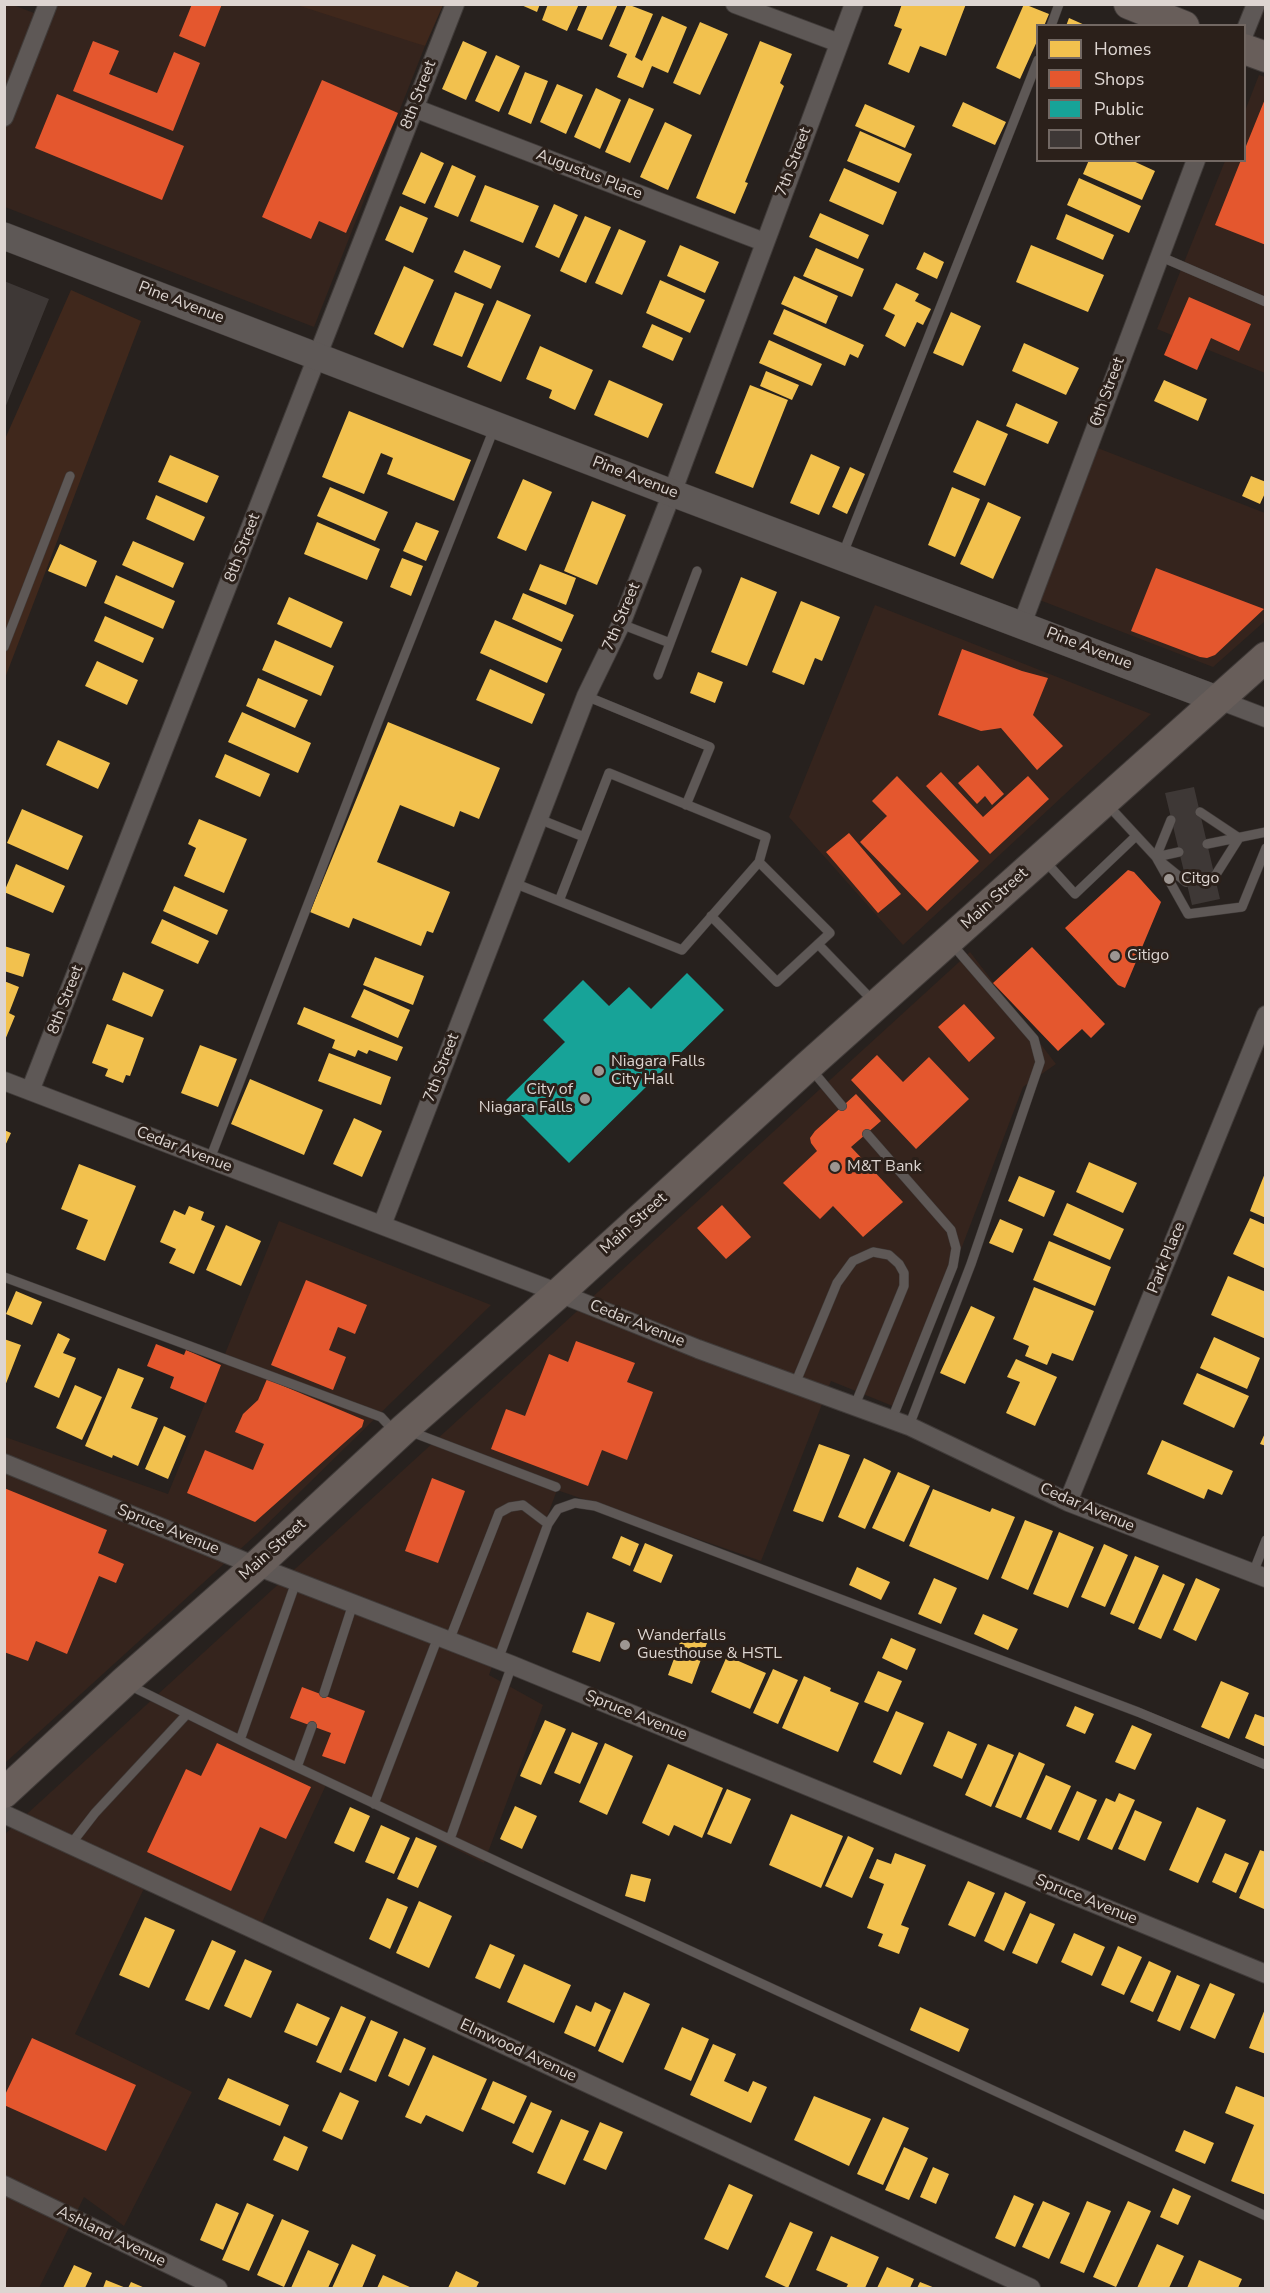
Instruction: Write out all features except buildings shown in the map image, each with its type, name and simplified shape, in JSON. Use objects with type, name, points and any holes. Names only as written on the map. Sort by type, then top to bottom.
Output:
[{"type":"main road","points":[[1129,4],[1179,24]]},
{"type":"main road","points":[[1246,49],[1266,57]]},
{"type":"main road","name":"Pine Avenue","points":[[4,236],[1219,700]]},
{"type":"main road","name":"Main Street","points":[[4,1793],[401,1432],[559,1293],[808,1066],[1266,657]]},
{"type":"street","points":[[4,117],[48,4]]},
{"type":"street","name":"8th Street","points":[[30,1091],[455,4]]},
{"type":"street","points":[[735,4],[839,43]]},
{"type":"street","name":"7th Street","points":[[382,1225],[586,696],[621,624],[672,493],[854,4]]},
{"type":"street","points":[[1246,31],[1256,4]]},
{"type":"street","name":"Augustus Place","points":[[414,108],[764,242]]},
{"type":"street","name":"6th Street","points":[[1022,624],[1195,162]]},
{"type":"street","name":"Pine Avenue","points":[[1219,700],[1266,718]]},
{"type":"street","name":"Park Place","points":[[1068,1502],[1266,1015]]},
{"type":"street","name":"Cedar Avenue","points":[[4,1081],[559,1293],[698,1349],[901,1423],[1068,1502],[1259,1576]]},
{"type":"street","name":"Spruce Avenue","points":[[4,1463],[296,1582],[505,1663],[1266,1974]]},
{"type":"street","name":"Elmwood Avenue","points":[[4,1814],[1032,2289]]},
{"type":"street","name":"Ashland Avenue","points":[[4,2185],[218,2289]]},
{"type":"lane","points":[[1052,24],[1059,4]]},
{"type":"lane","points":[[842,556],[1036,65]]},
{"type":"lane","points":[[1159,256],[1266,302]]},
{"type":"lane","points":[[210,1160],[322,866],[496,424]]},
{"type":"lane","points":[[4,647],[70,476]]},
{"type":"lane","points":[[658,675],[698,571]]},
{"type":"lane","points":[[621,624],[670,643]]},
{"type":"lane","points":[[586,696],[710,747],[686,804]]},
{"type":"lane","points":[[514,883],[559,901],[682,950],[759,862],[766,837],[609,773],[559,901]]},
{"type":"lane","points":[[1105,801],[1156,857],[1186,882]]},
{"type":"lane","points":[[1200,812],[1239,838]]},
{"type":"lane","points":[[539,819],[584,837]]},
{"type":"lane","points":[[1156,857],[1171,819]]},
{"type":"lane","points":[[1207,844],[1266,832]]},
{"type":"lane","points":[[1042,858],[1075,894],[1136,836]]},
{"type":"lane","points":[[1215,876],[1239,838]]},
{"type":"lane","points":[[1156,857],[1188,914],[1242,907],[1266,848]]},
{"type":"lane","points":[[1156,857],[1179,852]]},
{"type":"lane","points":[[711,916],[777,982],[830,933],[759,862]]},
{"type":"lane","points":[[901,1423],[971,1263],[1040,1062],[1034,1039],[949,941]]},
{"type":"lane","points":[[818,944],[876,1005]]},
{"type":"lane","points":[[808,1066],[842,1106]]},
{"type":"lane","points":[[867,1134],[951,1230],[956,1248],[953,1266],[901,1423]]},
{"type":"lane","points":[[795,1384],[837,1283],[853,1261],[873,1252],[889,1255],[899,1264],[904,1274],[904,1286],[855,1405]]},
{"type":"lane","points":[[4,1277],[381,1417],[401,1432],[556,1487]]},
{"type":"lane","points":[[450,1839],[548,1524],[558,1509],[575,1503],[595,1506],[1138,1712],[1266,1765]]},
{"type":"lane","points":[[374,1804],[499,1513],[510,1507],[523,1505],[548,1524]]},
{"type":"lane","points":[[1259,1576],[1266,1540]]},
{"type":"lane","points":[[240,1740],[296,1582]]},
{"type":"lane","points":[[324,1693],[353,1604]]},
{"type":"lane","points":[[124,1682],[374,1804],[1266,2216]]},
{"type":"lane","points":[[71,1844],[95,1813],[187,1714]]},
{"type":"lane","points":[[297,1767],[312,1726]]},
{"type":"shaded area","points":[[38,4],[324,5],[425,46],[314,327],[5,207],[4,5],[13,5],[34,13]]},
{"type":"shaded area","points":[[297,5],[443,5],[425,46]]},
{"type":"shaded area","points":[[1259,75],[1265,77],[1265,373],[1157,329],[1225,162],[1246,162],[1246,108]]},
{"type":"shaded area","points":[[71,290],[141,321],[5,678],[5,439]]},
{"type":"shaded area","points":[[1095,447],[1265,513],[1265,621],[1213,667],[1037,599]]},
{"type":"shaded area","points":[[875,605],[1151,714],[903,945],[789,817]]},
{"type":"shaded area","points":[[970,952],[1056,1064],[1023,1087],[900,1409],[831,1381],[761,1561],[557,1490],[489,1675],[543,1705],[484,1863],[326,1785],[259,1929],[148,1880],[75,2034],[192,2092],[124,2226],[84,2197],[39,2288],[5,2288],[5,1834]]},
{"type":"shaded area","points":[[279,1221],[491,1305],[258,1533],[5,1763],[5,1437],[168,1494]]},
{"type":"place","name":"Citgo","points":[[1169,879]]},
{"type":"place","name":"Citigo","points":[[1115,956]]},
{"type":"place","name":"Niagara Falls City Hall","points":[[599,1071]]},
{"type":"place","name":"City of Niagara Falls","points":[[585,1099]]},
{"type":"place","name":"M&T Bank","points":[[835,1167]]},
{"type":"place","name":"Wanderfalls Guesthouse & HSTL","points":[[625,1645]]}]
